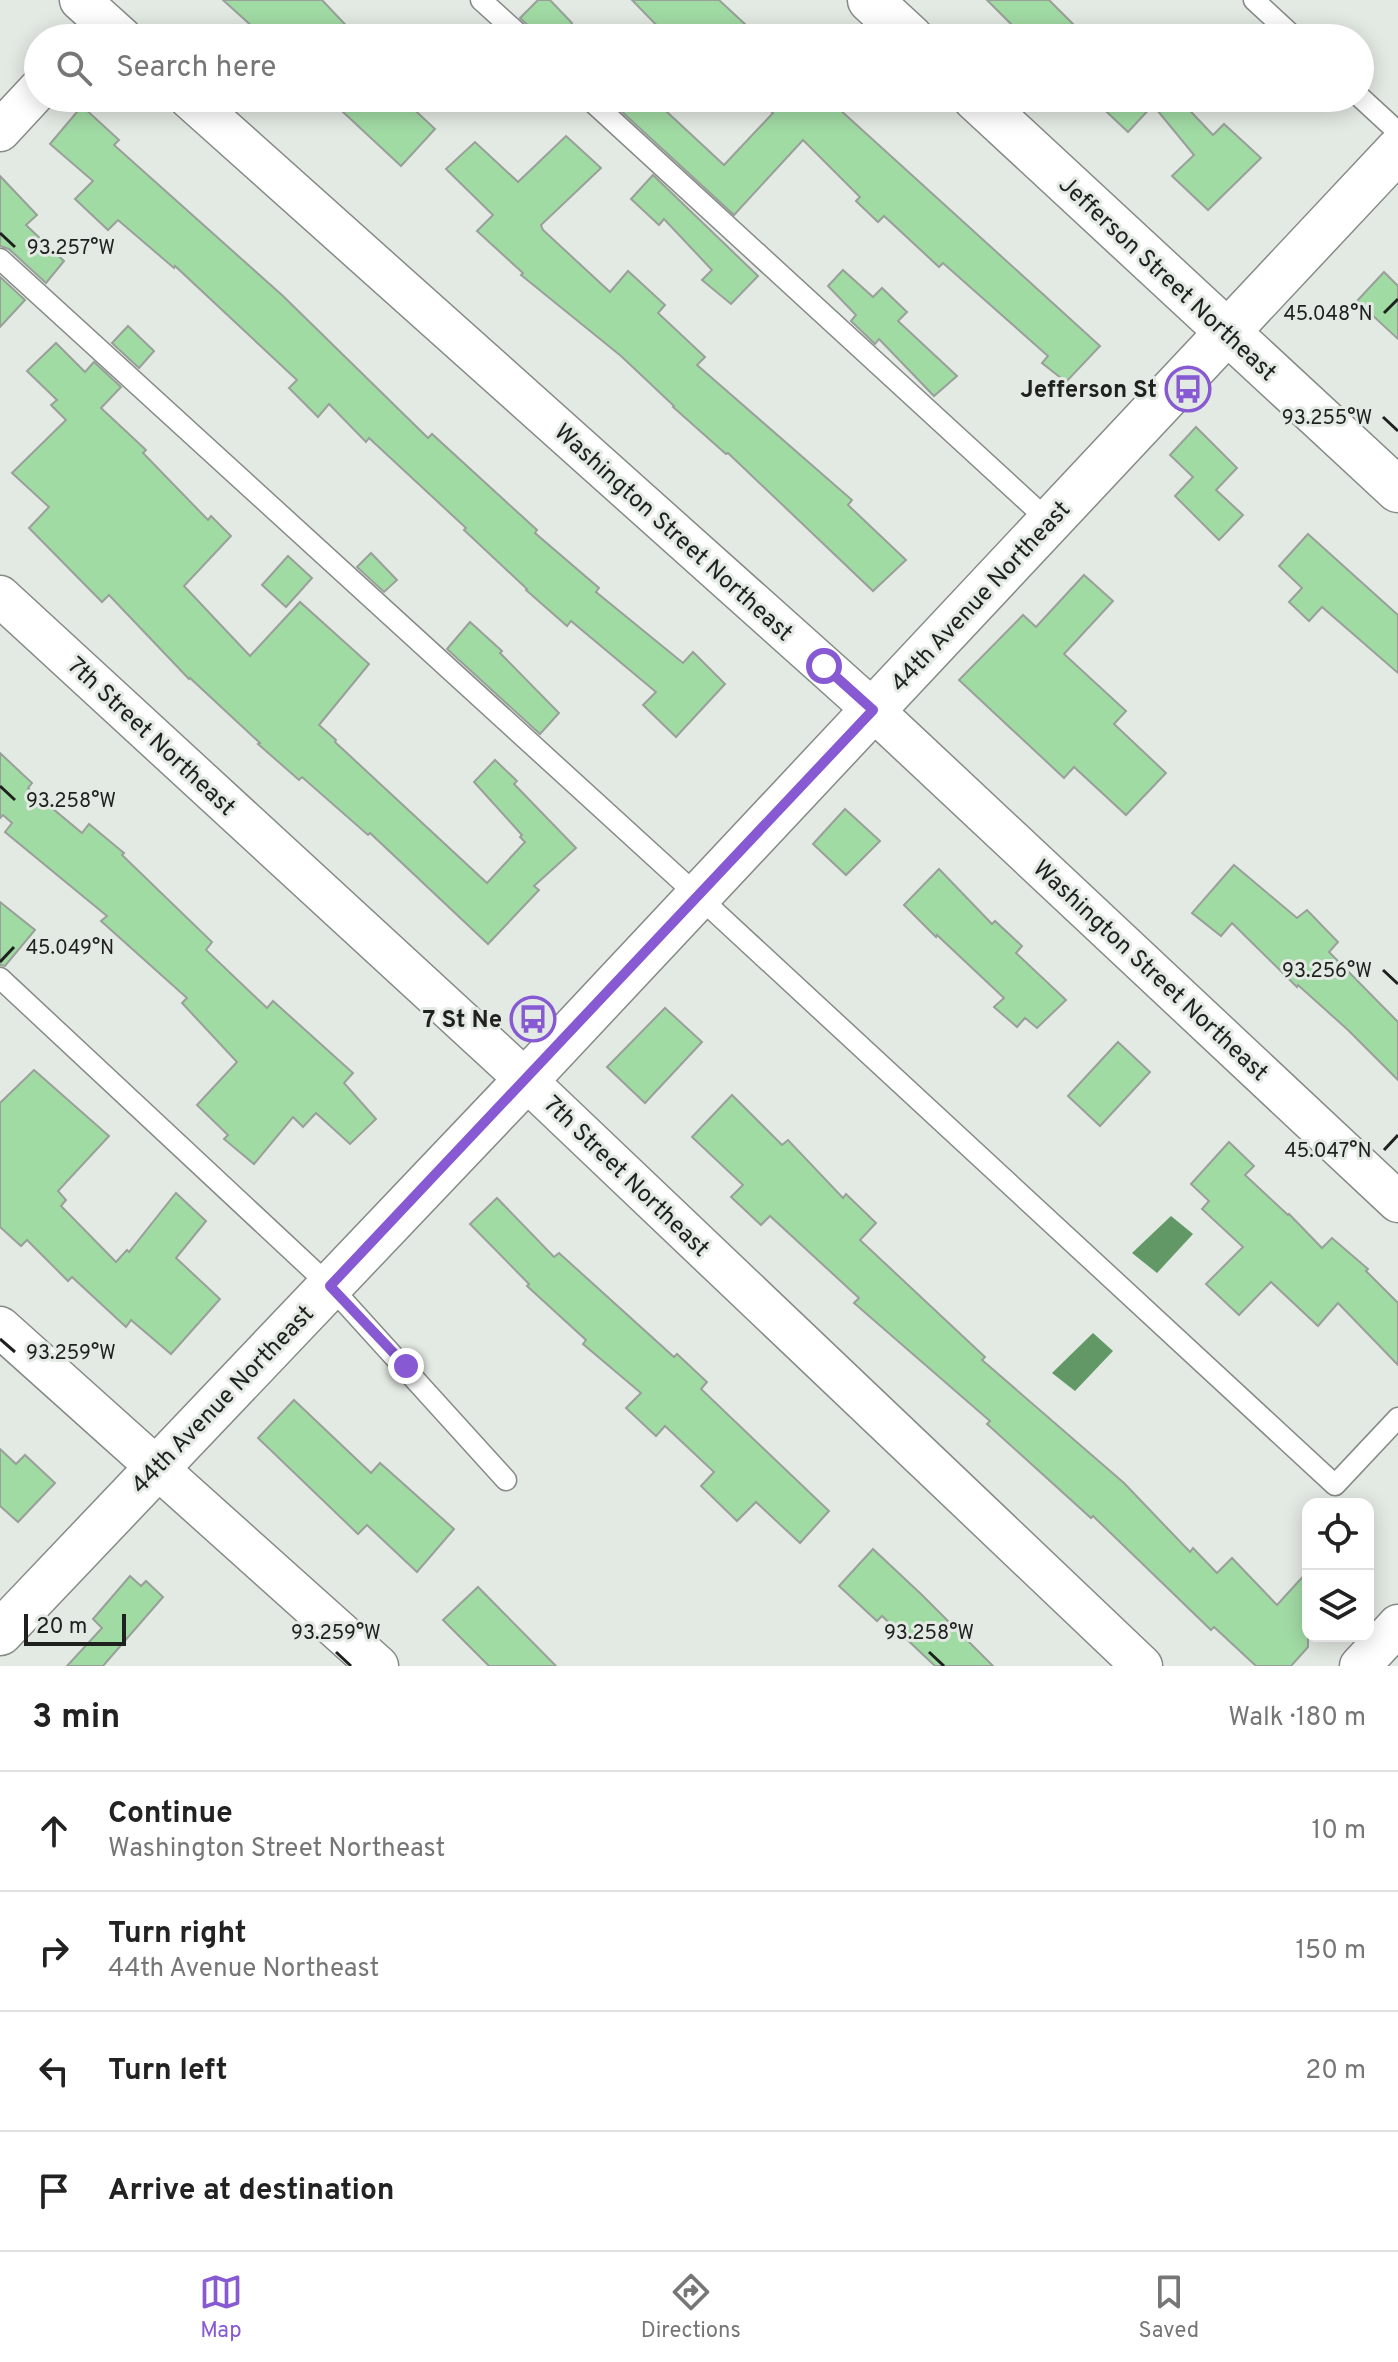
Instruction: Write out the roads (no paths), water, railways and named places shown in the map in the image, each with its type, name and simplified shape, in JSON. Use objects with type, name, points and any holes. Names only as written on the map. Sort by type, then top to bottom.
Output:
[{"type":"street","points":[[870,0],[896,24]]},
{"type":"street","points":[[0,131],[24,105]]},
{"type":"street","name":"Washington Street Northeast","points":[[205,112],[873,710],[1398,1202]]},
{"type":"street","name":"Jefferson Street Northeast","points":[[990,112],[1398,490]]},
{"type":"street","name":"44th Avenue Northeast","points":[[0,1633],[526,1080],[1398,150]]},
{"type":"street","name":"7th Street Northeast","points":[[0,596],[526,1080],[1142,1666]]},
{"type":"street","points":[[0,1327],[378,1666]]},
{"type":"street","points":[[1360,1666],[1398,1625]]},
{"type":"lane","points":[[481,0],[508,24]]},
{"type":"lane","points":[[1254,0],[1280,24]]},
{"type":"lane","points":[[1374,110],[1398,132]]},
{"type":"lane","points":[[603,112],[1050,522]]},
{"type":"lane","points":[[0,259],[698,896],[1335,1485],[1398,1418]]},
{"type":"lane","points":[[0,978],[330,1286],[506,1480]]},
{"type":"place","name":"Jefferson St","points":[[1188,389]]},
{"type":"place","name":"7 St Ne","points":[[533,1019]]}]
